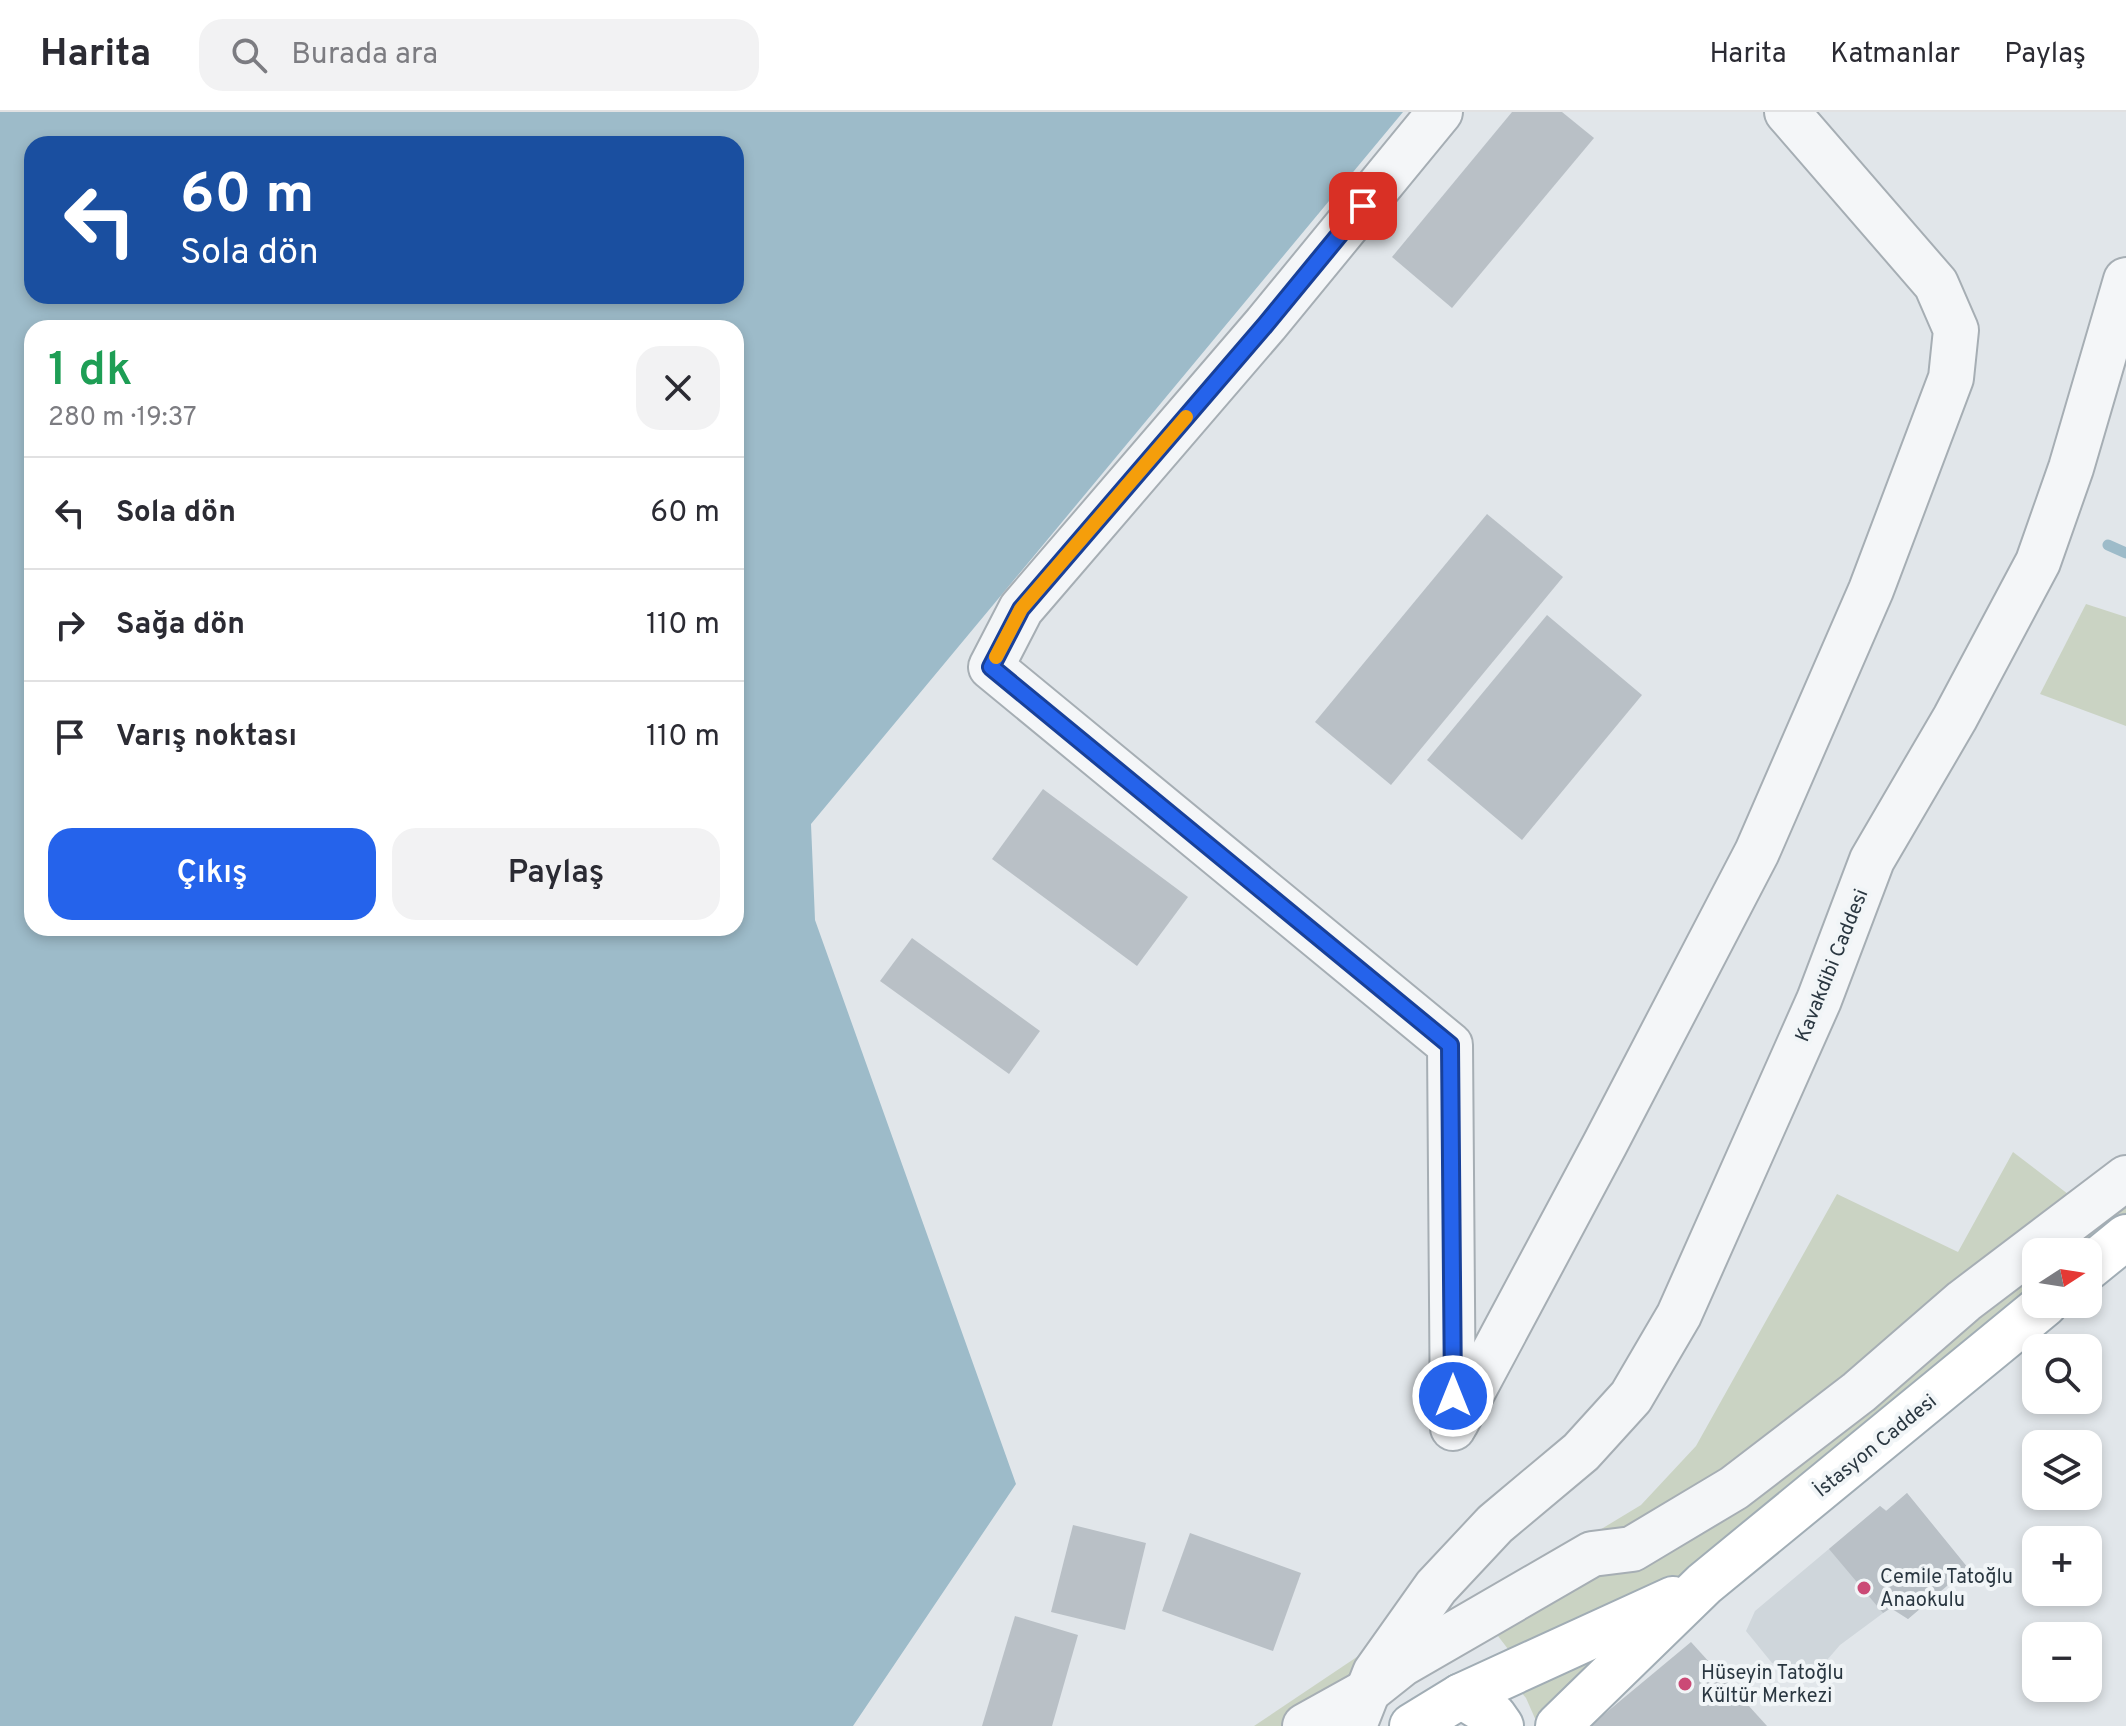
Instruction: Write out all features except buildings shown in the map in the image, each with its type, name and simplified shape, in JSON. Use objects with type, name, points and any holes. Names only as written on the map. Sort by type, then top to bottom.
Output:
[{"type":"main road","points":[[2102,1257],[2126,1237]]},
{"type":"main road","name":"İstasyon Caddesi","points":[[1558,1726],[1704,1584],[2028,1318]]},
{"type":"main road","name":"İstasyon Caddesi","points":[[1412,1726],[1461,1696],[1704,1584]]},
{"type":"main road","points":[[1461,1696],[1494,1716],[1501,1726]]},
{"type":"street","points":[[1440,112],[1266,324],[1021,609],[991,667],[1450,1045],[1453,1428],[1613,1130],[1757,852],[1871,590],[1951,378],[1956,330],[1936,284],[1787,112]]},
{"type":"street","name":"Kavakdibi Caddesi","points":[[1346,1711],[1436,1587],[1495,1524],[1581,1452],[1631,1397],[1679,1315],[1819,1000],[1872,860],[1955,718],[2038,562],[2071,468],[2126,280]]},
{"type":"street","points":[[1305,1726],[1346,1711],[1402,1664],[1592,1554],[1632,1549],[1734,1488],[1859,1392],[1964,1301],[2126,1178]]},
{"type":"street","points":[[1436,1587],[1445,1640],[1461,1696]]},
{"type":"shaded area","name":"Cemile Tatoğlu Anaokulu","points":[[1907,1493],[1968,1568],[1908,1619],[1890,1608],[1840,1645],[1821,1667],[1799,1673],[1772,1663],[1746,1631],[1755,1611],[1880,1506],[1887,1511]]},
{"type":"green space","points":[[2086,604],[2126,617],[2126,726],[2040,694]]},
{"type":"green space","points":[[2013,1152],[2081,1204],[2126,1162],[2126,1240],[2102,1248],[2102,1238],[2022,1238],[2022,1315],[1722,1558],[1511,1653],[1498,1636],[1501,1618],[1527,1574],[1641,1505],[1696,1446],[1837,1194],[1958,1252]]},
{"type":"green space","points":[[1406,1624],[1355,1726],[1254,1726]]},
{"type":"green space","points":[[1607,1646],[1537,1723],[1526,1698],[1516,1686]]},
{"type":"water","points":[[0,112],[1403,112],[811,824],[815,920],[1016,1484],[853,1726],[0,1726]]},
{"type":"waterway","points":[[2108,545],[2126,553]]},
{"type":"slow traffic","points":[[996,657],[1021,609],[1186,417]]},
{"type":"place","name":"Cemile Tatoğlu Anaokulu","points":[[1864,1588]]},
{"type":"place","name":"Hüseyin Tatoğlu Kültür Merkezi","points":[[1685,1684]]},
{"type":"route","points":[[1363,206],[1021,609],[991,667],[1450,1045],[1453,1396]]}]
